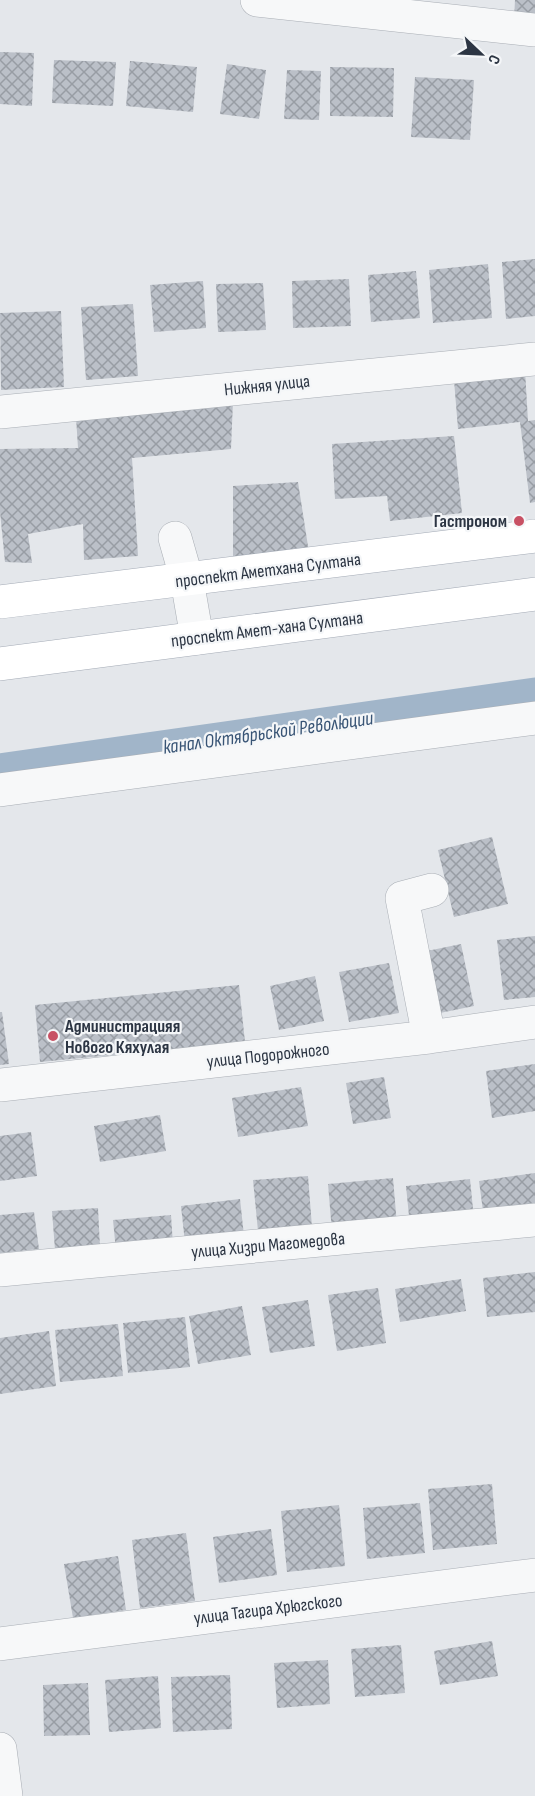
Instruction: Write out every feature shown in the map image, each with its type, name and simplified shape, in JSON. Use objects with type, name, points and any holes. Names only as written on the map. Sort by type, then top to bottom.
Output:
[{"type":"main road","name":"проспект Аметхана Султана","points":[[0,602],[535,536]]},
{"type":"main road","name":"проспект Амет-хана Султана","points":[[0,664],[535,594]]},
{"type":"street","points":[[257,0],[535,30]]},
{"type":"street","name":"Нижняя улица","points":[[0,412],[535,359]]},
{"type":"street","points":[[175,538],[187,580],[197,638]]},
{"type":"street","points":[[0,790],[535,718]]},
{"type":"street","points":[[429,1037],[402,898],[432,890]]},
{"type":"street","name":"улица Подорожного","points":[[0,1085],[429,1037],[535,1022]]},
{"type":"street","name":"улица Хизри Магомедова","points":[[0,1270],[535,1220]]},
{"type":"street","name":"улица Тагира Хрюгского","points":[[0,1644],[535,1575]]},
{"type":"street","points":[[0,1749],[6,1796]]},
{"type":"building","points":[[515,0],[535,0],[535,22],[514,20]]},
{"type":"building","points":[[0,52],[34,53],[32,106],[0,104]]},
{"type":"building","points":[[54,60],[116,62],[113,106],[52,103]]},
{"type":"building","points":[[130,61],[197,67],[193,112],[126,106]]},
{"type":"building","points":[[227,64],[266,70],[259,119],[220,114]]},
{"type":"building","points":[[330,67],[394,68],[393,117],[330,116]]},
{"type":"building","points":[[287,70],[321,71],[319,120],[284,119]]},
{"type":"building","points":[[415,77],[474,80],[470,140],[411,137]]},
{"type":"building","points":[[535,259],[535,316],[506,319],[502,262]]},
{"type":"building","points":[[488,264],[492,318],[433,323],[429,270]]},
{"type":"building","points":[[416,271],[420,318],[371,322],[368,275]]},
{"type":"building","points":[[349,279],[351,326],[293,328],[292,281]]},
{"type":"building","points":[[203,281],[206,328],[154,332],[150,285]]},
{"type":"building","points":[[263,283],[266,330],[218,332],[216,284]]},
{"type":"building","points":[[133,304],[138,376],[86,380],[81,307]]},
{"type":"building","points":[[61,311],[64,387],[1,390],[0,313]]},
{"type":"building","points":[[525,370],[528,421],[535,420],[535,502],[530,503],[520,422],[458,429],[454,380]]},
{"type":"building","points":[[233,401],[231,449],[132,458],[138,556],[84,560],[83,524],[28,534],[32,563],[5,562],[0,512],[0,449],[78,448],[76,417]]},
{"type":"building","points":[[454,436],[462,513],[390,521],[387,496],[335,499],[332,444]]},
{"type":"building","points":[[298,482],[310,559],[233,559],[233,486]]},
{"type":"building","points":[[492,837],[508,904],[454,917],[438,850]]},
{"type":"building","points":[[535,936],[535,997],[504,1000],[497,940]]},
{"type":"building","points":[[461,944],[474,1006],[440,1013],[427,951]]},
{"type":"building","points":[[389,963],[399,1013],[349,1022],[339,972]]},
{"type":"building","points":[[315,976],[324,1021],[279,1030],[270,986]]},
{"type":"building","points":[[239,985],[245,1042],[40,1062],[35,1005]]},
{"type":"building","points":[[0,1012],[2,1012],[9,1064],[0,1065]]},
{"type":"building","points":[[535,1064],[535,1111],[492,1118],[486,1071]]},
{"type":"building","points":[[384,1077],[391,1118],[353,1124],[346,1083]]},
{"type":"building","points":[[301,1087],[308,1126],[238,1137],[232,1098]]},
{"type":"building","points":[[160,1115],[166,1151],[100,1162],[94,1126]]},
{"type":"building","points":[[31,1132],[37,1176],[0,1181],[0,1136]]},
{"type":"building","points":[[535,1173],[535,1204],[483,1211],[479,1181]]},
{"type":"building","points":[[308,1176],[312,1227],[258,1231],[253,1180]]},
{"type":"building","points":[[393,1178],[397,1225],[332,1232],[328,1184]]},
{"type":"building","points":[[470,1179],[473,1209],[409,1216],[406,1186]]},
{"type":"building","points":[[240,1199],[244,1236],[185,1243],[181,1206]]},
{"type":"building","points":[[98,1208],[100,1247],[55,1250],[52,1211]]},
{"type":"building","points":[[34,1212],[39,1249],[0,1253],[0,1215]]},
{"type":"building","points":[[171,1215],[173,1245],[116,1251],[113,1220]]},
{"type":"building","points":[[535,1272],[535,1312],[487,1317],[483,1278]]},
{"type":"building","points":[[461,1279],[466,1311],[400,1322],[395,1289]]},
{"type":"building","points":[[378,1288],[386,1343],[337,1351],[328,1295]]},
{"type":"building","points":[[308,1300],[315,1346],[270,1353],[262,1307]]},
{"type":"building","points":[[242,1306],[251,1355],[198,1364],[189,1316]]},
{"type":"building","points":[[185,1317],[190,1367],[128,1373],[123,1323]]},
{"type":"building","points":[[118,1324],[123,1376],[60,1382],[55,1330]]},
{"type":"building","points":[[49,1331],[56,1386],[0,1394],[0,1338]]},
{"type":"building","points":[[492,1484],[497,1544],[433,1550],[428,1489]]},
{"type":"building","points":[[420,1503],[425,1553],[367,1559],[363,1508]]},
{"type":"building","points":[[339,1505],[345,1566],[287,1572],[281,1511]]},
{"type":"building","points":[[271,1529],[277,1575],[219,1583],[213,1537]]},
{"type":"building","points":[[186,1533],[195,1601],[140,1608],[132,1540]]},
{"type":"building","points":[[118,1556],[126,1610],[73,1618],[64,1564]]},
{"type":"building","points":[[492,1641],[498,1676],[440,1685],[434,1651]]},
{"type":"building","points":[[401,1645],[405,1693],[355,1697],[351,1649]]},
{"type":"building","points":[[328,1660],[330,1704],[277,1708],[274,1663]]},
{"type":"building","points":[[230,1675],[232,1729],[173,1732],[171,1677]]},
{"type":"building","points":[[158,1676],[161,1728],[109,1732],[105,1680]]},
{"type":"building","points":[[88,1683],[90,1735],[44,1736],[43,1685]]},
{"type":"waterway","name":"канал Октябрьской Революции","points":[[0,770],[535,694]]},
{"type":"place","name":"Гастроном","points":[[519,521]]},
{"type":"place","name":"Администрацияя Нового Кяхулая","points":[[53,1036]]}]
